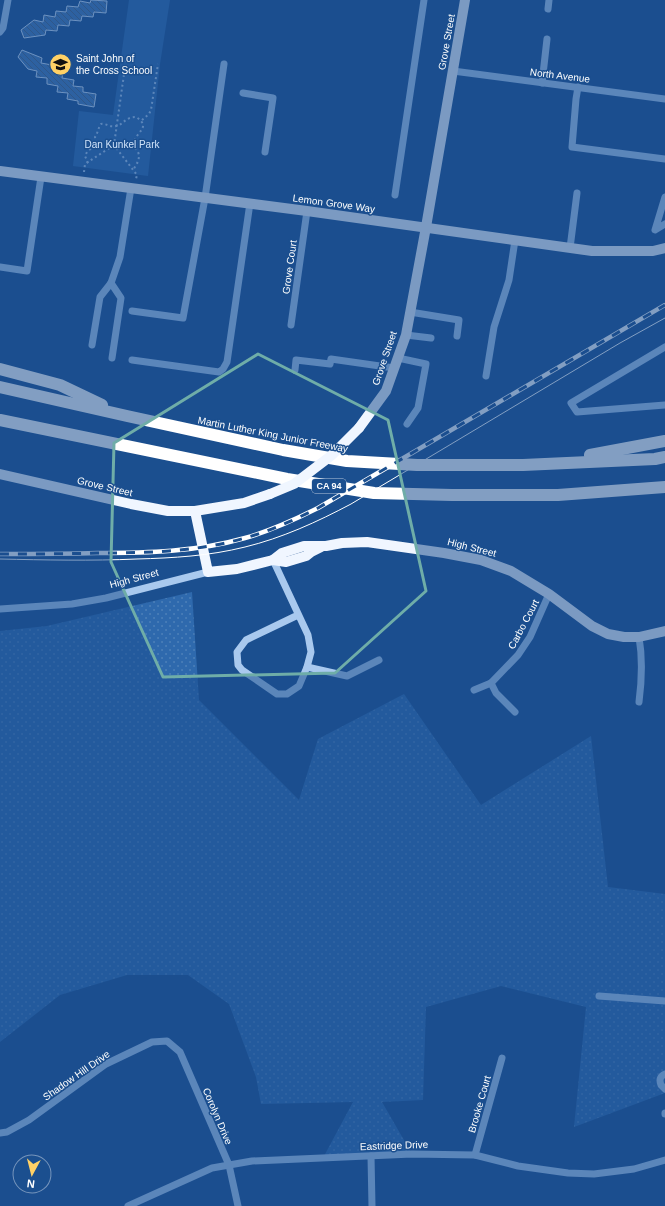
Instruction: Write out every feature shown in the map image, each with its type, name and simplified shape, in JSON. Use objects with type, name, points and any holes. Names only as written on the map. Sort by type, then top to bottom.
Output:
[{"type":"highway","points":[[0,369],[60,385],[127,416]]},
{"type":"highway","name":"Martin Luther King Junior Freeway","points":[[0,387],[283,450],[347,461],[417,464],[523,465],[655,459],[665,457]]},
{"type":"highway","name":"CA 94","points":[[0,420],[287,479],[374,492],[452,496],[558,495],[664,487]]},
{"type":"highway","points":[[548,464],[665,442]]},
{"type":"main road","name":"Grove Street","points":[[0,474],[130,504],[168,511],[195,511],[244,503],[294,484],[332,455],[359,428],[386,391],[406,335],[465,0]]},
{"type":"main road","name":"Lemon Grove Way","points":[[0,171],[250,203],[592,251],[653,251],[665,248]]},
{"type":"main road","points":[[195,511],[208,572]]},
{"type":"main road","name":"High Street","points":[[208,572],[237,569],[273,560],[282,553],[304,546],[326,546],[342,543],[367,542],[444,552],[481,560],[511,570],[549,594],[592,626],[608,634],[624,637],[640,637],[665,631]]},
{"type":"street","points":[[0,32],[3,28],[8,0]]},
{"type":"street","points":[[395,195],[424,0]]},
{"type":"street","points":[[548,8],[549,0]]},
{"type":"street","points":[[542,83],[547,39]]},
{"type":"street","points":[[132,311],[183,318],[206,198],[224,64]]},
{"type":"street","name":"North Avenue","points":[[453,71],[665,99]]},
{"type":"street","points":[[578,87],[572,147],[665,159]]},
{"type":"street","points":[[243,93],[273,98],[265,152]]},
{"type":"street","points":[[0,267],[27,271],[41,177]]},
{"type":"street","points":[[92,345],[100,297],[111,283],[120,257],[133,188]]},
{"type":"street","points":[[570,248],[577,193]]},
{"type":"street","points":[[665,198],[655,230],[665,224]]},
{"type":"street","points":[[132,360],[219,372],[223,369],[227,362],[250,203]]},
{"type":"street","name":"Grove Court","points":[[291,325],[307,211]]},
{"type":"street","points":[[486,376],[494,327],[509,280],[515,240]]},
{"type":"street","points":[[111,283],[121,298],[112,358]]},
{"type":"street","points":[[410,312],[459,320],[457,336]]},
{"type":"street","points":[[406,335],[431,338]]},
{"type":"street","points":[[665,347],[571,403],[577,412],[665,405]]},
{"type":"street","points":[[398,358],[426,364],[418,408],[407,424]]},
{"type":"street","points":[[295,370],[296,360],[330,364],[331,359],[394,368]]},
{"type":"street","points":[[273,560],[308,635],[310,652],[299,686],[288,694],[277,694],[242,670],[238,665],[237,652],[246,640],[298,615]]},
{"type":"street","name":"High Street","points":[[0,609],[72,604],[106,598],[208,572]]},
{"type":"street","name":"Carbo Court","points":[[474,690],[491,683],[518,655],[530,637],[549,594]]},
{"type":"street","points":[[639,702],[642,686],[640,637]]},
{"type":"street","points":[[306,667],[347,676],[379,660]]},
{"type":"street","points":[[491,683],[496,693],[515,712]]},
{"type":"street","points":[[599,996],[665,1001]]},
{"type":"street","name":"Shadow Hill Drive","points":[[0,1133],[7,1132],[30,1120],[106,1064],[152,1042],[167,1041]]},
{"type":"street","name":"Corolyn Drive","points":[[167,1041],[180,1052],[229,1165],[238,1206]]},
{"type":"street","name":"Brooke Court","points":[[475,1155],[502,1058]]},
{"type":"street","points":[[665,1074],[660,1080],[661,1085],[665,1089]]},
{"type":"street","name":"Eastridge Drive","points":[[128,1206],[212,1168],[252,1161],[412,1154],[475,1155],[518,1166],[568,1173],[588,1174],[634,1169],[665,1160]]},
{"type":"street","points":[[371,1156],[372,1206]]},
{"type":"path","points":[[126,60],[114,144],[137,175],[133,188]]},
{"type":"path","points":[[142,120],[151,110],[158,64]]},
{"type":"path","points":[[88,163],[85,156],[87,152],[96,144],[94,137],[101,124],[104,123],[113,127],[122,124],[130,118],[136,117],[142,120]]},
{"type":"path","points":[[133,170],[139,160],[139,153],[135,149],[134,143],[142,129],[142,120]]},
{"type":"path","points":[[83,182],[85,164],[114,144]]},
{"type":"highlighted area","points":[[258,354],[388,420],[426,591],[335,673],[163,677],[111,562],[114,443]]},
{"type":"green space","name":"Dan Kunkel Park","points":[[129,0],[170,0],[160,64],[148,176],[73,166],[79,111],[113,115]]},
{"type":"green space","points":[[192,592],[199,700],[299,800],[318,739],[404,694],[481,805],[591,736],[608,887],[665,894],[665,1093],[574,1127],[586,1007],[501,986],[426,1007],[423,1100],[382,1102],[412,1154],[323,1158],[353,1102],[261,1104],[256,1077],[229,1004],[188,975],[127,975],[60,995],[0,1042],[0,631],[47,626]]},
{"type":"building","points":[[91,0],[107,1],[106,13],[94,12],[93,17],[82,16],[81,21],[70,20],[69,26],[58,25],[57,31],[46,30],[45,35],[24,38],[21,30],[34,20],[43,22],[44,15],[55,17],[56,11],[66,12],[67,6],[78,7],[80,1],[90,3]]},
{"type":"building","points":[[22,50],[42,58],[41,63],[52,65],[52,70],[63,72],[62,78],[74,80],[73,86],[83,87],[83,92],[96,94],[94,107],[78,104],[78,101],[67,99],[68,93],[57,92],[58,86],[47,84],[47,78],[36,77],[37,71],[28,69],[18,57]]},
{"type":"tram line","points":[[0,559],[103,560],[191,556],[218,553],[245,547],[286,534],[351,504],[620,343],[665,318]]},
{"type":"railway","points":[[0,554],[134,553],[171,551],[227,543],[264,532],[318,508],[665,305]]},
{"type":"place","name":"Saint John of the Cross School","points":[[60,64]]}]
